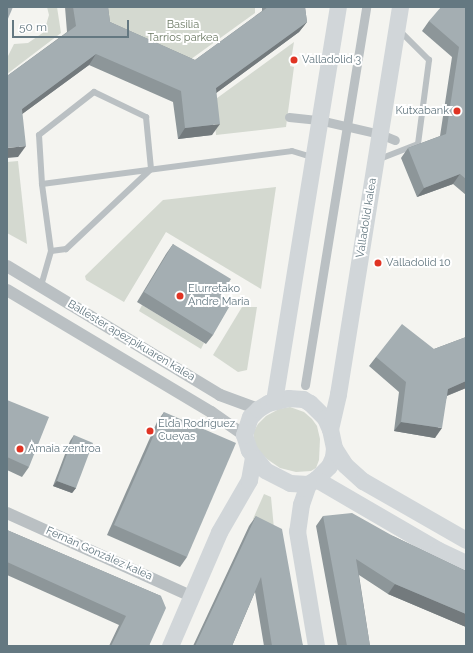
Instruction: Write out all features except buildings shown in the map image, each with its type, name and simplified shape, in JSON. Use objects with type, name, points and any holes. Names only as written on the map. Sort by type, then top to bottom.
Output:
[{"type":"main road","points":[[274,401],[338,7]]},
{"type":"main road","name":"Valladolid kalea","points":[[330,429],[338,394],[376,161],[388,137],[400,7]]},
{"type":"main road","points":[[316,646],[297,531],[301,504],[312,482],[329,466],[333,457],[334,448],[330,429],[318,410],[306,401],[288,398],[274,401],[258,409],[250,417],[244,435],[253,457],[265,470],[290,482],[312,482],[466,564]]},
{"type":"main road","points":[[334,448],[345,465],[363,481],[466,540]]},
{"type":"main road","points":[[170,646],[219,532],[248,480],[253,457]]},
{"type":"street","points":[[305,385],[366,7]]},
{"type":"street","points":[[289,118],[319,120],[388,137]]},
{"type":"street","name":"Ballester apezpikuaren kalea","points":[[7,266],[220,395],[258,409]]},
{"type":"street","name":"Ballester apezpikuaren kalea","points":[[7,290],[211,412],[244,435]]},
{"type":"street","name":"Fernán González kalea","points":[[7,513],[191,596]]},
{"type":"lane","points":[[376,161],[418,144],[429,60],[397,28]]},
{"type":"lane","points":[[41,286],[50,251],[42,184],[39,134],[94,92],[146,117],[151,169]]},
{"type":"lane","points":[[42,184],[292,151],[313,158]]},
{"type":"lane","points":[[50,251],[66,249],[151,169]]},
{"type":"green space","points":[[47,7],[57,7],[61,33],[7,74],[7,58],[14,44],[28,43],[44,32],[49,15]]},
{"type":"green space","name":"Basilia Tarrios parkea","points":[[107,7],[255,7],[255,13],[187,62],[109,28]]},
{"type":"green space","points":[[294,42],[290,66],[294,67],[286,127],[216,135],[213,101]]},
{"type":"green space","points":[[18,161],[27,244],[7,233],[7,162]]},
{"type":"green space","points":[[276,187],[261,289],[166,232],[124,302],[86,280],[85,276],[163,200]]},
{"type":"green space","points":[[142,305],[204,343],[201,349],[139,311]]},
{"type":"green space","points":[[242,307],[257,307],[247,370],[238,372],[213,355]]},
{"type":"green space","points":[[290,407],[304,412],[317,426],[320,439],[319,460],[316,468],[311,471],[296,472],[280,468],[267,459],[257,449],[254,439],[254,431],[258,424],[266,416],[279,409]]},
{"type":"green space","points":[[264,494],[271,497],[274,529],[253,519]]},
{"type":"place","name":"Valladolid 3","points":[[294,60]]},
{"type":"place","name":"Kutxabank","points":[[457,111]]},
{"type":"place","name":"Valladolid 10","points":[[378,263]]},
{"type":"place","name":"Elurretako Andre Maria","points":[[180,296]]},
{"type":"place","name":"Elda Rodríguez Cuevas","points":[[150,431]]},
{"type":"place","name":"Amaia zentroa","points":[[20,449]]}]
